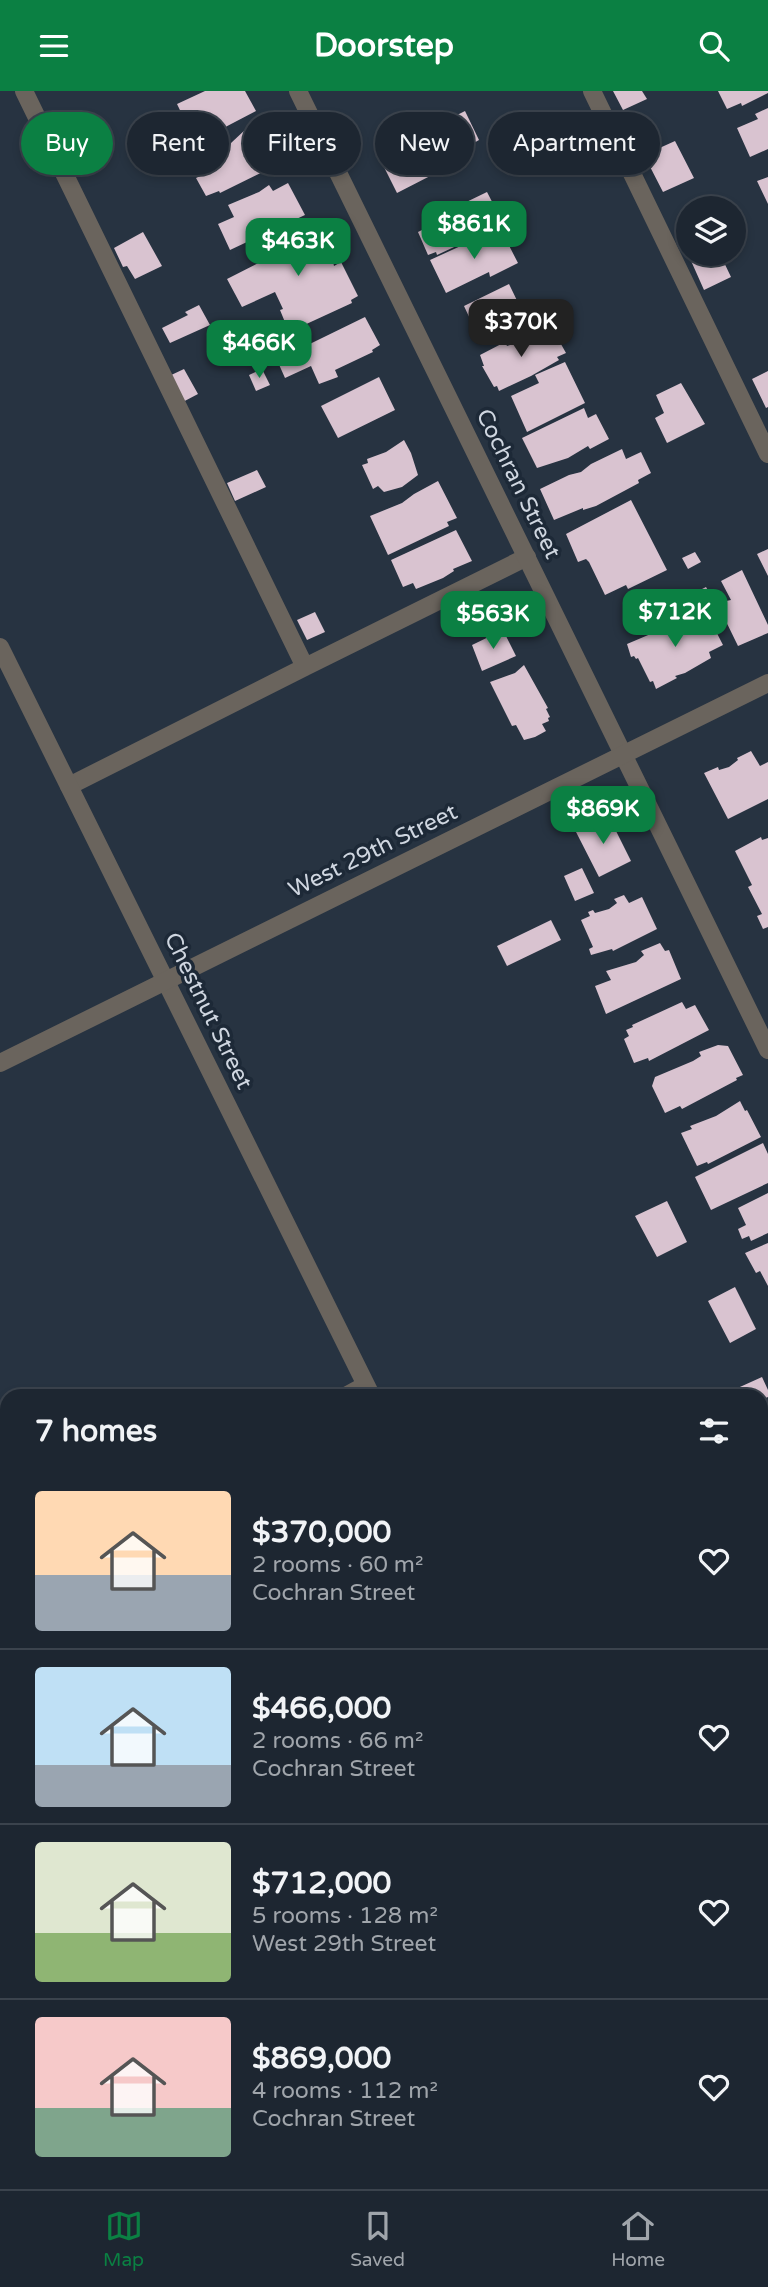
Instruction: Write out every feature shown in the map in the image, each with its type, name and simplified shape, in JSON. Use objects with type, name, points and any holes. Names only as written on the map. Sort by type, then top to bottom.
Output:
[{"type":"street","points":[[24,91],[305,667]]},
{"type":"street","name":"Cochran Street","points":[[298,91],[768,1050]]},
{"type":"street","points":[[592,91],[768,454]]},
{"type":"street","points":[[69,786],[527,557]]},
{"type":"street","name":"Chestnut Street","points":[[0,647],[368,1389]]},
{"type":"street","name":"West 29th Street","points":[[0,1063],[768,683]]},
{"type":"building","points":[[205,91],[245,91],[256,111],[243,112],[243,118],[229,125],[229,112],[181,112],[177,104]]},
{"type":"building","points":[[613,91],[642,91],[647,99],[623,110]]},
{"type":"building","points":[[718,91],[768,93],[742,106],[741,103],[727,109]]},
{"type":"building","points":[[768,108],[768,149],[750,157],[737,128],[758,119],[755,114]]},
{"type":"building","points":[[474,130],[479,140],[474,143]]},
{"type":"building","points":[[243,132],[243,175],[257,175],[220,193],[219,191],[206,196],[196,178],[202,175],[229,175],[231,143]]},
{"type":"building","points":[[675,141],[694,178],[663,192],[654,175],[660,175],[660,148]]},
{"type":"building","points":[[388,175],[432,175],[397,193]]},
{"type":"building","points":[[768,177],[768,204],[757,181]]},
{"type":"building","points":[[288,183],[305,215],[230,250],[218,224],[234,217],[228,205],[269,185],[273,191]]},
{"type":"building","points":[[487,192],[502,221],[481,231],[482,234],[437,255],[436,252],[428,255],[418,232],[426,228],[423,223]]},
{"type":"building","points":[[313,219],[331,252],[334,266],[341,262],[358,296],[351,300],[352,303],[289,332],[275,292],[242,307],[227,279],[268,258],[264,252],[281,244],[280,241],[290,236],[288,231]]},
{"type":"building","points":[[500,228],[518,263],[490,277],[489,272],[446,293],[430,260]]},
{"type":"building","points":[[143,232],[162,266],[135,279],[127,266],[123,267],[114,248]]},
{"type":"building","points":[[693,266],[726,266],[731,277],[704,290]]},
{"type":"building","points":[[509,284],[525,317],[477,337],[464,306]]},
{"type":"building","points":[[199,305],[210,325],[170,343],[162,328],[188,315],[185,312]]},
{"type":"building","points":[[365,317],[380,345],[372,350],[373,352],[335,370],[338,377],[319,384],[311,366],[285,378],[277,360]]},
{"type":"building","points":[[542,327],[550,340],[557,337],[566,353],[531,376],[499,391],[482,366],[480,355],[505,342],[507,346],[515,343]]},
{"type":"building","points":[[565,362],[585,403],[527,432],[511,396],[539,383],[535,375]]},
{"type":"building","points":[[184,369],[198,394],[179,404],[167,377]]},
{"type":"building","points":[[262,369],[270,385],[256,391],[249,375]]},
{"type":"building","points":[[768,371],[768,407],[766,408],[752,379]]},
{"type":"building","points":[[379,377],[395,410],[338,438],[321,406]]},
{"type":"building","points":[[681,383],[705,424],[667,443],[655,418],[664,413],[656,395]]},
{"type":"building","points":[[584,408],[588,418],[596,414],[609,439],[590,449],[588,446],[568,458],[537,468],[522,438]]},
{"type":"building","points":[[404,440],[418,475],[402,487],[384,492],[378,486],[373,489],[362,465],[368,463],[367,459],[386,452]]},
{"type":"building","points":[[622,449],[626,459],[641,452],[651,473],[638,480],[639,483],[596,506],[583,508],[554,520],[540,489],[581,472]]},
{"type":"building","points":[[257,470],[266,487],[235,501],[227,483]]},
{"type":"building","points":[[438,481],[457,518],[447,522],[449,526],[388,555],[370,516],[402,503]]},
{"type":"building","points":[[631,500],[667,570],[628,589],[626,585],[605,595],[589,562],[586,559],[578,562],[566,534]]},
{"type":"building","points":[[456,530],[472,561],[453,569],[454,571],[443,578],[416,589],[413,583],[403,587],[391,560]]},
{"type":"building","points":[[768,549],[768,576],[757,554]]},
{"type":"building","points":[[695,552],[701,562],[688,569],[682,558]]},
{"type":"building","points":[[742,570],[768,625],[768,633],[738,646],[717,603],[731,600],[721,581]]},
{"type":"building","points":[[706,587],[714,601],[701,607],[694,593]]},
{"type":"building","points":[[315,612],[325,632],[307,640],[297,620]]},
{"type":"building","points":[[682,612],[689,625],[707,614],[723,645],[709,652],[711,658],[656,689],[638,658],[631,657],[627,644],[660,630],[673,622],[670,618]]},
{"type":"building","points":[[503,630],[516,656],[482,671],[472,645]]},
{"type":"building","points":[[524,665],[548,708],[546,709],[550,717],[549,721],[542,724],[546,731],[524,740],[516,725],[512,726],[490,682],[515,673]]},
{"type":"building","points":[[751,751],[760,766],[768,762],[768,799],[728,819],[704,773],[718,767],[719,770],[729,767],[737,758]]},
{"type":"building","points":[[608,815],[631,861],[599,877],[575,830]]},
{"type":"building","points":[[761,837],[762,840],[768,838],[768,927],[763,929],[757,916],[762,914],[748,887],[752,885],[735,851]]},
{"type":"building","points":[[582,868],[594,893],[575,901],[564,876]]},
{"type":"building","points":[[624,895],[629,903],[642,897],[657,929],[613,951],[612,949],[591,955],[589,949],[593,947],[581,920],[590,916],[588,912],[593,910],[595,913],[609,909],[617,903],[614,899]]},
{"type":"building","points":[[551,920],[561,940],[507,966],[497,946]]},
{"type":"building","points":[[660,943],[665,951],[669,950],[681,979],[606,1014],[595,986],[611,980],[606,971],[636,962],[644,955],[641,951]]},
{"type":"building","points":[[682,1002],[686,1009],[695,1005],[709,1030],[649,1061],[648,1058],[634,1063],[624,1039],[629,1036],[626,1030]]},
{"type":"building","points":[[718,1045],[728,1046],[743,1075],[682,1109],[680,1106],[665,1113],[652,1086],[655,1077],[693,1061],[701,1056],[699,1052]]},
{"type":"building","points":[[740,1101],[761,1137],[708,1164],[707,1162],[697,1166],[681,1133]]},
{"type":"building","points":[[763,1143],[768,1154],[768,1183],[711,1210],[695,1177]]},
{"type":"building","points":[[768,1193],[768,1233],[751,1241],[749,1236],[742,1239],[738,1229],[746,1225],[738,1208]]},
{"type":"building","points":[[667,1201],[687,1242],[657,1257],[635,1216]]},
{"type":"building","points":[[768,1243],[768,1286],[760,1271],[756,1273],[745,1253]]},
{"type":"building","points":[[735,1287],[756,1329],[730,1343],[708,1301]]},
{"type":"building","points":[[762,1377],[768,1389],[735,1389]]}]
